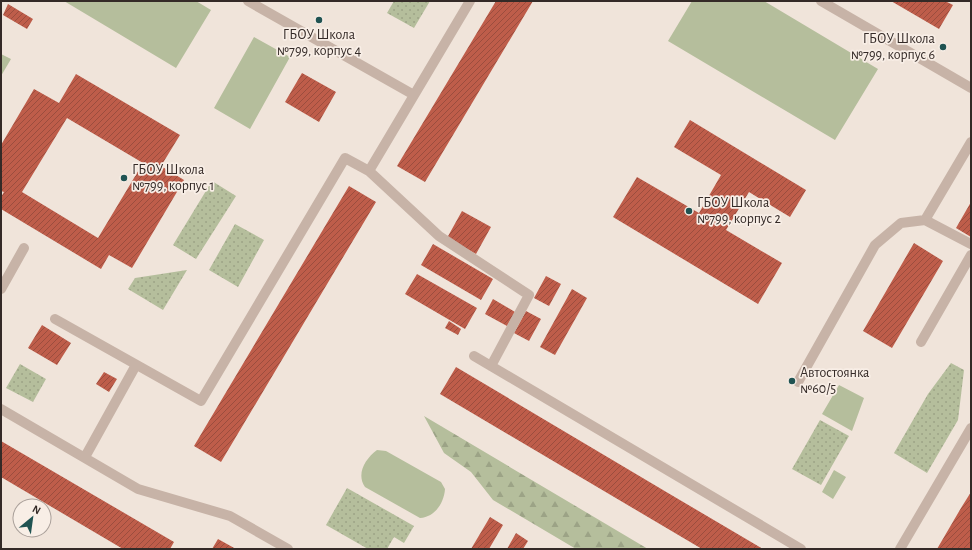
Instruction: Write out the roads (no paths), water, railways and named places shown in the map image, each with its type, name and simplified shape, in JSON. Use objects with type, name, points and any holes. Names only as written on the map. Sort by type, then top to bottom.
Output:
[{"type":"lane","points":[[248,1],[414,95]]},
{"type":"lane","points":[[369,171],[470,1]]},
{"type":"lane","points":[[821,1],[971,88]]},
{"type":"lane","points":[[925,220],[971,142]]},
{"type":"lane","points":[[55,319],[201,401],[345,158],[369,171],[439,236],[530,295],[491,366]]},
{"type":"lane","points":[[798,382],[876,245],[901,223],[925,220],[971,244]]},
{"type":"lane","points":[[1,289],[24,248]]},
{"type":"lane","points":[[921,342],[971,255]]},
{"type":"lane","points":[[474,356],[801,549]]},
{"type":"lane","points":[[85,457],[136,365]]},
{"type":"lane","points":[[1,409],[138,489],[230,516],[288,549]]},
{"type":"lane","points":[[900,549],[971,428]]},
{"type":"place","name":"ГБОУ Школа №799, корпус 4","points":[[319,20]]},
{"type":"place","name":"ГБОУ Школа №799, корпус 6","points":[[943,47]]},
{"type":"place","name":"ГБОУ Школа №799, корпус 1","points":[[124,178]]},
{"type":"place","name":"ГБОУ Школа №799, корпус 2","points":[[689,211]]},
{"type":"place","name":"Автостоянка №60/5","points":[[792,381]]}]
